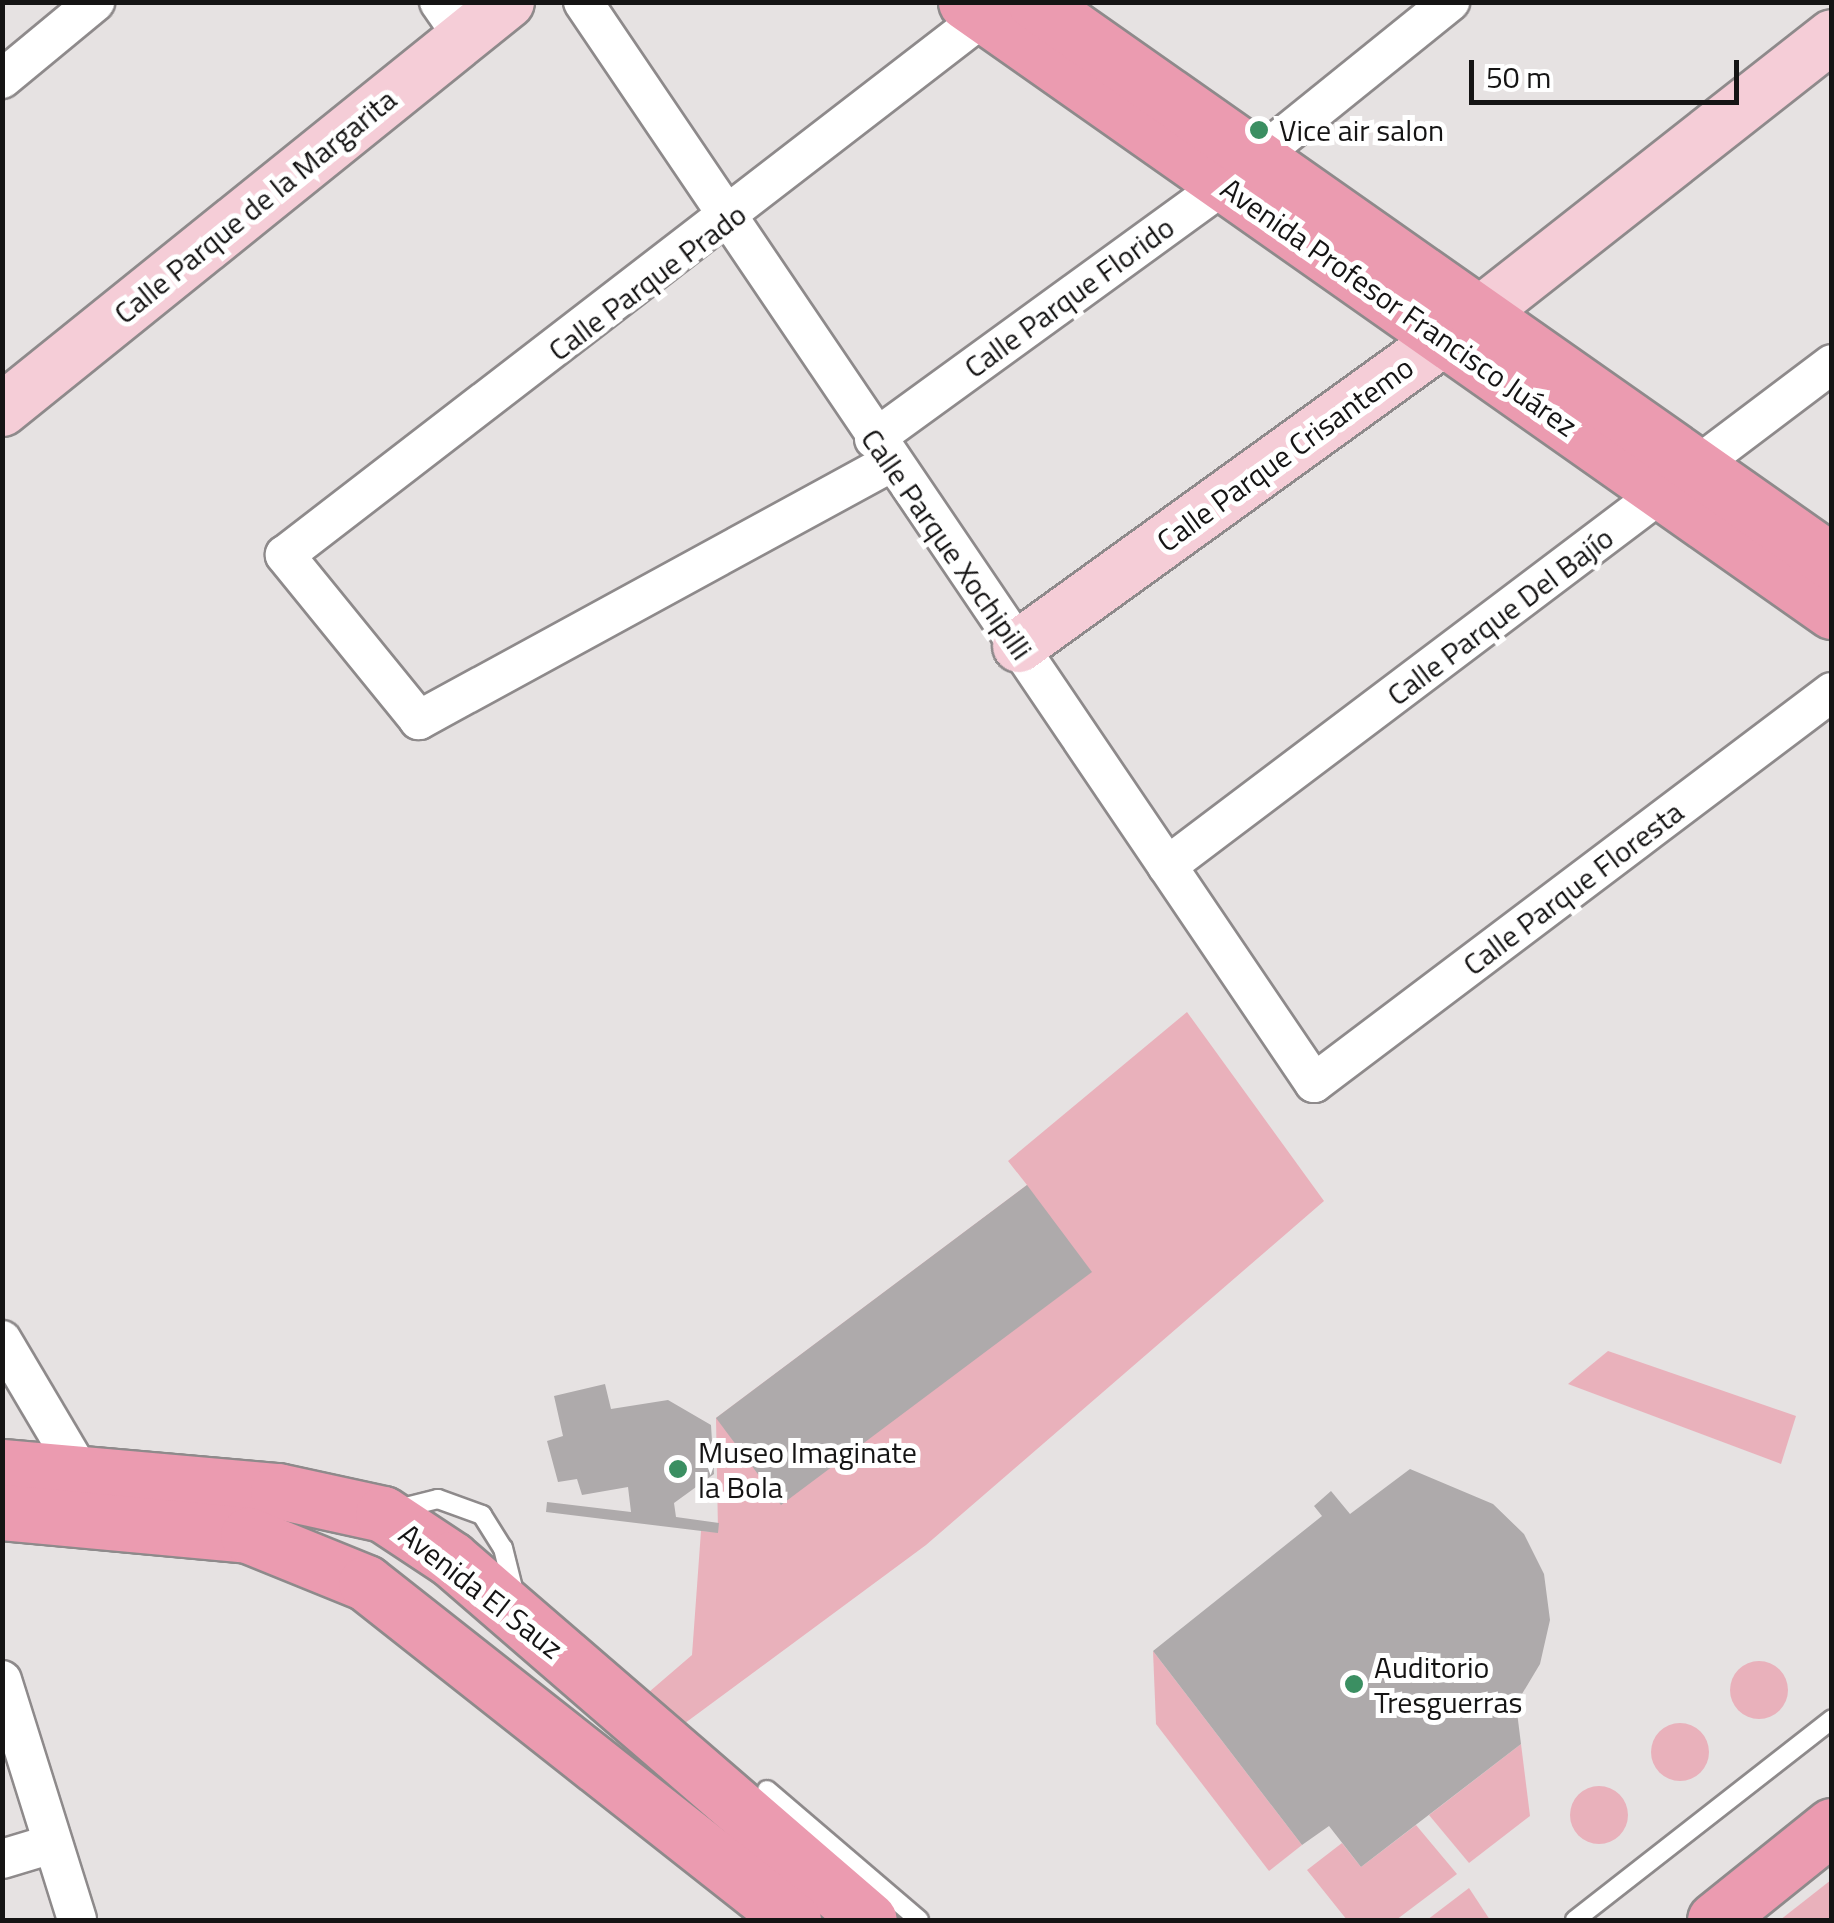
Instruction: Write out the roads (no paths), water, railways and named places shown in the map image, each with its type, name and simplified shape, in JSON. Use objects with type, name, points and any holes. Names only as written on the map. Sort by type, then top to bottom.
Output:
[{"type":"main road","name":"Calle Parque de la Margarita","points":[[2,410],[451,20],[508,2]]},
{"type":"main road","name":"Avenida Profesor Francisco Juárez","points":[[997,6],[1463,325],[1680,480],[1832,611]]},
{"type":"main road","name":"Calle Parque Crisantemo","points":[[1018,646],[1463,325],[1832,36]]},
{"type":"main road","name":"Avenida Profesor Francisco Juárez","points":[[1680,480],[1832,562]]},
{"type":"main road","name":"Avenida El Sauz","points":[[2,1467],[248,1536],[366,1583],[793,1920]]},
{"type":"main road","name":"Avenida El Sauz","points":[[2,1512],[93,1495],[345,1500],[383,1514],[756,1799],[869,1920]]},
{"type":"main road","points":[[1714,1920],[1832,1826]]},
{"type":"street","points":[[2,79],[95,2]]},
{"type":"street","name":"Calle Parque Xochipilli","points":[[582,2],[882,451],[1314,1083]]},
{"type":"street","name":"Calle Parque Florido","points":[[419,720],[882,451],[1450,2]]},
{"type":"street","name":"Calle Parque Prado","points":[[419,720],[286,555],[730,220],[997,6]]},
{"type":"street","name":"Calle Parque Del Bajío","points":[[1167,866],[1832,364]]},
{"type":"street","name":"Calle Parque Floresta","points":[[1314,1083],[1832,692]]},
{"type":"street","points":[[2,1340],[93,1495]]},
{"type":"street","points":[[2,1680],[77,1920]]},
{"type":"street","points":[[756,1799],[793,1920]]},
{"type":"street","points":[[2,1860],[52,1844]]},
{"type":"lane","points":[[1575,1920],[1832,1719]]},
{"type":"lane","points":[[756,1799],[918,1920]]},
{"type":"place","name":"Vice air salon","points":[[1259,130]]},
{"type":"place","name":"Museo Imaginate la Bola","points":[[678,1469]]},
{"type":"place","name":"Auditorio Tresguerras","points":[[1354,1684]]}]
